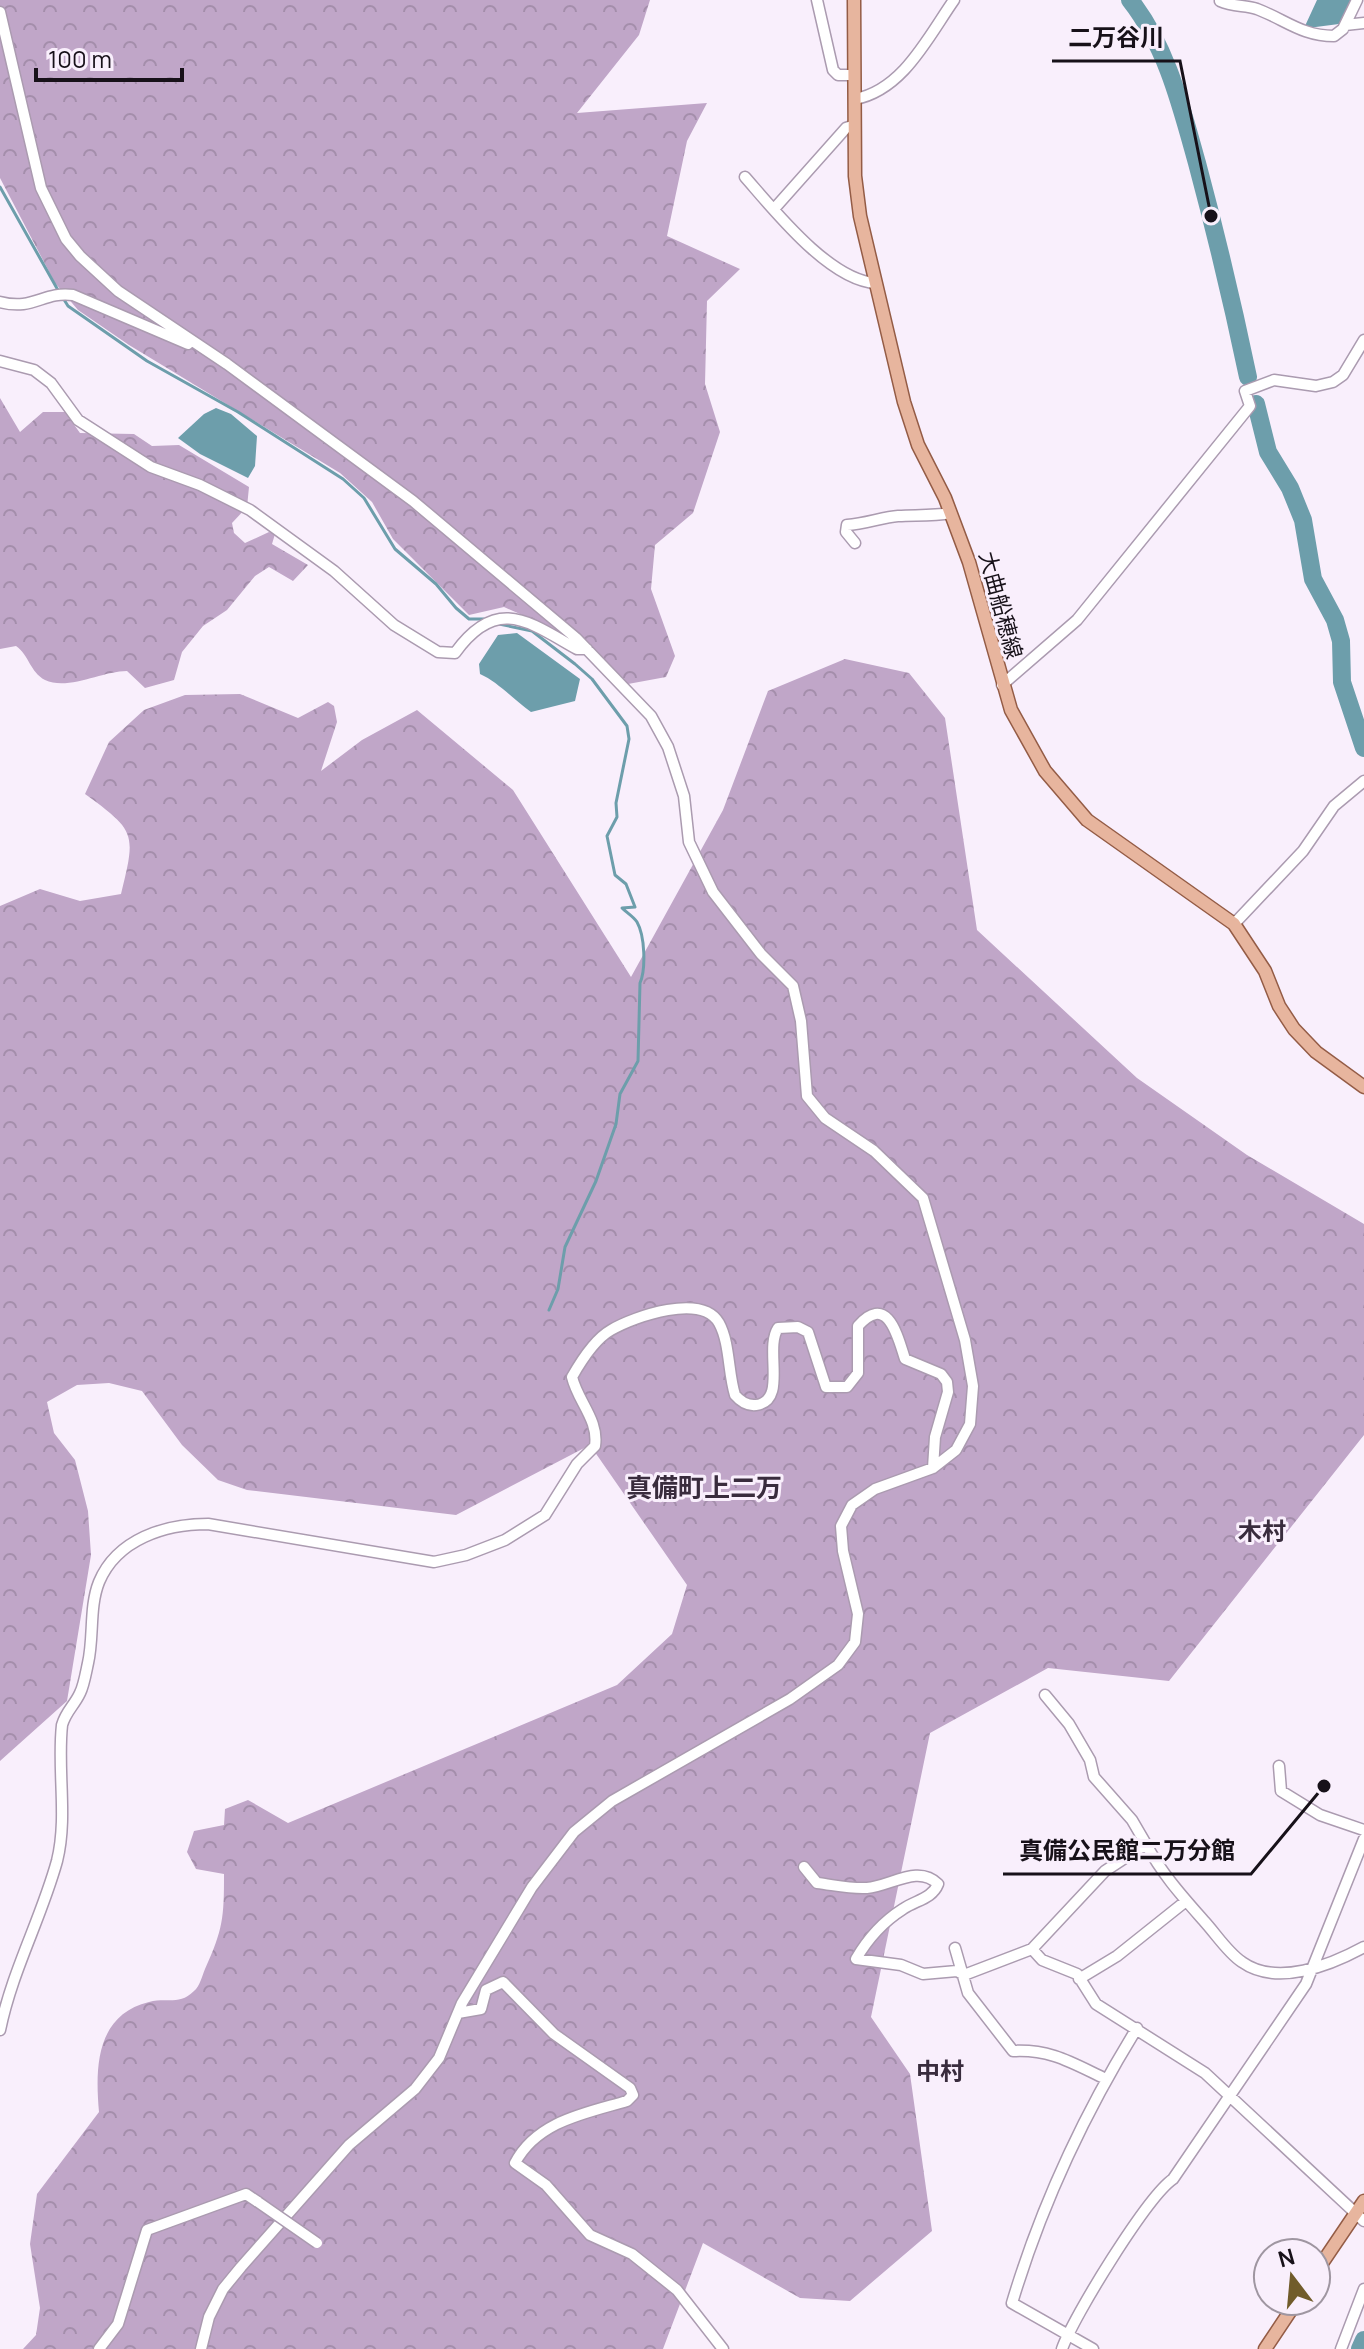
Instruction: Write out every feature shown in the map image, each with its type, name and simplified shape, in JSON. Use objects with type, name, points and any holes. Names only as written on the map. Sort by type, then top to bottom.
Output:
[{"type":"main road","name":"大曲船穂線","points":[[854,0],[856,195],[876,283],[904,402],[918,445],[951,513],[969,562],[1002,685],[1028,743],[1045,771],[1087,820],[1234,924],[1265,971],[1279,1006],[1294,1029],[1316,1052],[1364,1087]]},
{"type":"main road","points":[[1332,2252],[1360,2217],[1364,2201]]},
{"type":"main road","points":[[1265,2349],[1286,2317]]},
{"type":"street","points":[[817,0],[833,70],[838,75],[854,75]]},
{"type":"street","points":[[855,99],[871,96],[890,85],[954,0]]},
{"type":"street","points":[[1220,1],[1234,8],[1255,8],[1315,36],[1334,36],[1345,25],[1357,0]]},
{"type":"street","points":[[0,12],[27,143],[41,188],[66,239],[118,291],[208,352],[413,501],[587,649],[651,716],[668,747],[684,796],[689,842],[713,892],[761,954],[793,986],[801,1021],[807,1096],[825,1118],[874,1151],[923,1198],[965,1340],[973,1386],[970,1424],[956,1450],[933,1468],[875,1489],[852,1505],[841,1526],[843,1551],[858,1614],[855,1642],[838,1665],[790,1699],[596,1812],[574,1832],[532,1887],[458,2013],[439,2058],[415,2089],[349,2145],[223,2289],[209,2317],[201,2349]]},
{"type":"street","points":[[1345,25],[1364,23]]},
{"type":"street","points":[[774,209],[846,128],[855,125]]},
{"type":"street","points":[[745,177],[831,263],[865,282],[876,283]]},
{"type":"street","points":[[0,302],[25,307],[57,293],[73,295],[208,352]]},
{"type":"street","points":[[1002,685],[1079,619],[1250,406],[1245,391],[1274,380],[1316,386],[1333,382],[1343,375],[1364,340]]},
{"type":"street","points":[[0,361],[26,367],[45,377],[72,416],[151,467],[210,490],[271,524],[334,571],[394,625],[438,652],[455,653],[475,631],[505,618],[519,618],[577,649],[587,649]]},
{"type":"street","points":[[855,543],[846,532],[847,525],[875,523],[895,516],[929,517],[951,513]]},
{"type":"street","points":[[1234,924],[1303,851],[1334,806],[1364,781]]},
{"type":"street","points":[[0,2030],[7,1995],[57,1862],[62,1835],[62,1725],[65,1712],[80,1693],[89,1661],[99,1582],[119,1554],[134,1541],[188,1524],[208,1524],[434,1562],[466,1555],[505,1540],[545,1515],[577,1464],[595,1446],[595,1426],[576,1392],[572,1377],[578,1366],[609,1331],[681,1307],[707,1312],[718,1321],[735,1395],[741,1403],[753,1406],[766,1403],[774,1392],[772,1338],[778,1328],[798,1327],[808,1332],[826,1387],[834,1389],[847,1387],[858,1373],[858,1326],[864,1319],[877,1315],[887,1318],[898,1331],[905,1359],[941,1374],[947,1382],[948,1392],[935,1437],[933,1468]]},
{"type":"street","points":[[1045,1695],[1069,1724],[1090,1760],[1094,1777],[1132,1820],[1164,1877],[1179,1889],[1186,1901],[1242,1962],[1267,1973],[1313,1970],[1364,1947]]},
{"type":"street","points":[[1279,1766],[1281,1791],[1290,1798],[1320,1815],[1364,1830]]},
{"type":"street","points":[[1062,2349],[1068,2332],[1161,2187],[1173,2179],[1313,1970],[1364,1839]]},
{"type":"street","points":[[804,1867],[817,1883],[844,1888],[871,1888],[918,1875],[932,1877],[938,1884],[935,1892],[902,1909],[866,1943],[856,1959],[901,1965],[923,1974],[962,1974],[981,1971],[1032,1949],[1105,1871],[1146,1844]]},
{"type":"street","points":[[1079,1979],[1117,1956],[1186,1901]]},
{"type":"street","points":[[955,1948],[968,1993],[1013,2051],[1035,2049],[1065,2058],[1106,2079]]},
{"type":"street","points":[[1032,1949],[1042,1960],[1077,1974],[1096,2004],[1181,2056],[1230,2095],[1272,2138],[1360,2217]]},
{"type":"street","points":[[458,2013],[481,2009],[486,1990],[503,1982],[554,2034],[630,2088],[633,2095],[627,2101],[560,2121],[539,2134],[521,2151],[515,2163],[546,2185],[590,2235],[632,2254],[677,2290],[723,2349]]},
{"type":"street","points":[[1093,2349],[1068,2332],[1012,2303],[1059,2174],[1106,2079],[1137,2028]]},
{"type":"street","points":[[99,2349],[118,2324],[132,2288],[147,2230],[246,2194],[317,2243]]},
{"type":"street","points":[[1341,2349],[1364,2289]]},
{"type":"green space","points":[[0,0],[650,0],[639,35],[577,113],[707,103],[687,141],[667,236],[740,269],[707,301],[705,384],[720,432],[693,513],[655,545],[651,589],[675,656],[666,677],[628,684],[570,636],[504,607],[469,615],[393,539],[372,502],[340,473],[129,345],[78,310],[55,283],[0,178]]},
{"type":"green space","points":[[0,398],[20,432],[43,412],[65,412],[80,433],[134,434],[152,446],[179,445],[249,487],[247,507],[232,523],[234,533],[245,543],[269,532],[275,534],[272,544],[308,565],[293,581],[269,567],[255,576],[227,610],[203,626],[182,652],[174,680],[145,688],[127,671],[74,682],[45,680],[16,646],[0,649]]},
{"type":"green space","points":[[845,659],[909,673],[945,718],[977,930],[1137,1078],[1247,1155],[1364,1224],[1364,1435],[1169,1681],[1048,1668],[930,1733],[871,2017],[910,2074],[932,2231],[850,2301],[800,2298],[703,2243],[663,2349],[23,2349],[36,2335],[40,2308],[30,2244],[37,2194],[99,2112],[99,2061],[109,2031],[118,2018],[131,2009],[149,2002],[178,2000],[188,1996],[199,1984],[216,1943],[223,1913],[224,1874],[196,1869],[187,1852],[194,1831],[224,1825],[225,1809],[248,1800],[288,1823],[617,1685],[672,1634],[687,1585],[590,1445],[456,1515],[247,1490],[218,1480],[182,1445],[142,1391],[109,1383],[77,1385],[47,1402],[54,1433],[75,1460],[88,1511],[91,1555],[67,1701],[0,1761],[0,906],[40,889],[80,901],[121,894],[129,858],[128,835],[114,817],[85,794],[109,742],[144,710],[185,695],[240,694],[298,718],[328,702],[334,706],[337,722],[321,771],[362,740],[417,710],[513,790],[631,977],[723,810],[768,691]]},
{"type":"water","points":[[1317,0],[1352,0],[1339,24],[1308,28],[1305,26]]},
{"type":"water","points":[[216,408],[231,414],[257,436],[255,466],[248,478],[200,454],[178,438],[204,414]]},
{"type":"water","points":[[517,633],[580,679],[575,701],[531,712],[480,674],[479,664],[498,635]]},
{"type":"waterway","points":[[1130,0],[1154,37],[1179,99],[1211,216],[1248,377]]},
{"type":"waterway","points":[[0,187],[59,292]]},
{"type":"waterway","points":[[63,298],[68,306],[147,361],[238,412],[343,479],[364,498],[395,549],[436,584],[469,619],[484,619]]},
{"type":"waterway","points":[[1256,404],[1268,452],[1290,488],[1303,520],[1313,579],[1335,620],[1341,641],[1342,682],[1364,748]]},
{"type":"waterway","points":[[499,624],[532,631],[592,679],[627,726],[629,739],[616,803],[617,817],[607,836],[615,875],[626,884],[635,907],[622,908],[637,922],[643,944],[638,1061],[620,1094],[616,1124],[596,1181],[565,1247],[558,1289],[549,1310]]},
{"type":"waterway","points":[[1360,2349],[1364,2340]]},
{"type":"place","name":"二万谷川","points":[[1211,216]]},
{"type":"place","name":"真備公民館二万分館","points":[[1324,1786]]},
{"type":"district","name":"真備町上二万","points":[[704,1487]]},
{"type":"district","name":"木村","points":[[1262,1530]]},
{"type":"district","name":"中村","points":[[940,2070]]}]
